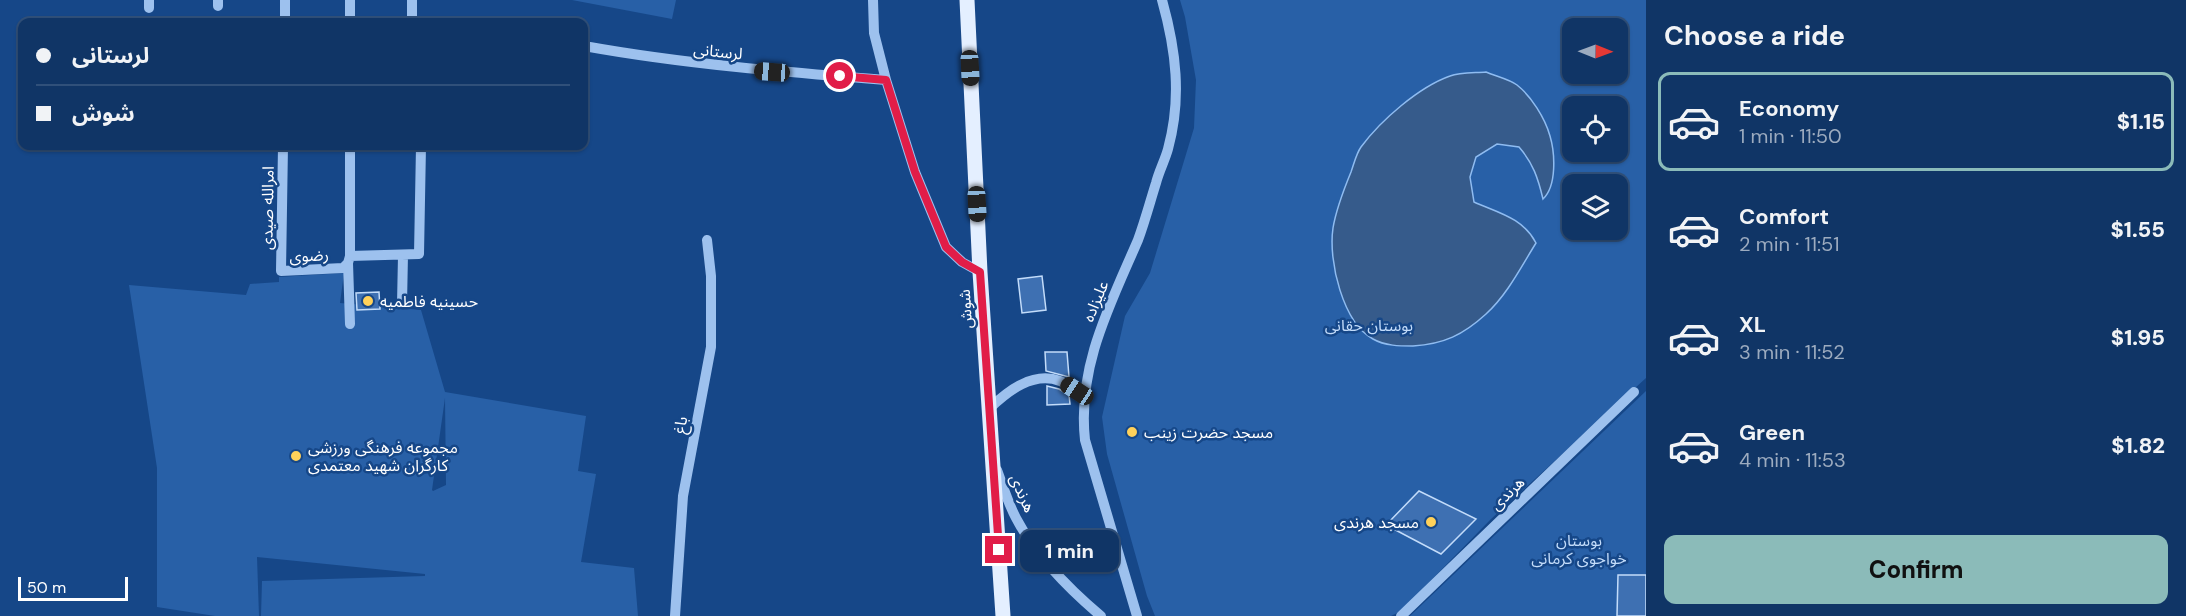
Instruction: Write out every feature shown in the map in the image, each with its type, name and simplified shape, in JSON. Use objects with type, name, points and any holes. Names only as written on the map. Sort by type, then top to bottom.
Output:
[{"type":"main road","name":"شوش","points":[[967,0],[980,272],[1003,616]]},
{"type":"street","points":[[285,0],[285,18]]},
{"type":"street","points":[[350,0],[350,18]]},
{"type":"street","points":[[412,0],[412,18]]},
{"type":"street","points":[[873,0],[874,33],[915,172],[946,247],[962,262],[980,272]]},
{"type":"street","name":"علیزاده","points":[[1137,616],[1085,440],[1083,413],[1088,370],[1098,331],[1139,237],[1173,130],[1177,89],[1175,61],[1170,28],[1162,0]]},
{"type":"street","name":"لرستانی","points":[[588,47],[691,64],[886,80]]},
{"type":"street","name":"امرالله صیدی","points":[[281,271],[283,150]]},
{"type":"street","points":[[350,150],[350,324]]},
{"type":"street","name":"رضوی","points":[[281,271],[343,268],[349,260],[419,254],[421,150]]},
{"type":"street","name":"باغ","points":[[675,616],[683,496],[711,346],[711,276],[707,240]]},
{"type":"street","points":[[402,304],[403,255]]},
{"type":"street","points":[[990,408],[1023,383],[1037,379],[1061,381],[1077,391]]},
{"type":"street","name":"هرندی","points":[[1401,616],[1634,392]]},
{"type":"street","name":"هرندی","points":[[993,462],[1016,518],[1043,557],[1076,595],[1101,616]]},
{"type":"green space","points":[[572,0],[676,0],[672,19]]},
{"type":"green space","name":"بوستان حقانی","points":[[1180,0],[1646,0],[1646,378],[1491,519],[1401,611],[1391,616],[1155,616],[1147,596],[1107,454],[1102,417],[1125,316],[1150,273],[1194,128],[1196,80]]},
{"type":"green space","name":"مجموعه فرهنگی ورزشی کارگران شهید معتمدی","points":[[344,273],[340,303],[421,310],[445,392],[586,416],[578,471],[596,474],[581,562],[634,568],[638,616],[261,616],[262,581],[425,576],[425,574],[257,557],[259,616],[215,616],[157,607],[157,468],[129,285],[246,295],[250,284],[279,282],[279,277]],"holes":[[[445,398],[446,485],[432,490]]]},
{"type":"green space","name":"بوستان خواجوی کرمانی","points":[[1646,391],[1646,616],[1410,616]]},
{"type":"shaded area","points":[[1486,72],[1514,83],[1532,101],[1545,122],[1550,136],[1554,169],[1551,186],[1543,199],[1534,171],[1519,147],[1497,144],[1476,157],[1470,177],[1474,202],[1517,222],[1536,243],[1501,298],[1486,314],[1461,333],[1444,341],[1413,346],[1398,346],[1373,339],[1353,320],[1346,306],[1333,257],[1334,221],[1356,156],[1379,126],[1413,96],[1438,81],[1454,75]]},
{"type":"building","points":[[1042,276],[1046,310],[1022,313],[1018,279]]},
{"type":"building","name":"حسینیه فاطمیه","points":[[379,292],[380,309],[357,310],[356,293]]},
{"type":"building","points":[[1045,352],[1067,352],[1069,377],[1046,371]]},
{"type":"building","points":[[1047,386],[1069,395],[1070,404],[1047,405]]},
{"type":"building","name":"مسجد هرندی","points":[[1419,491],[1476,519],[1441,554],[1386,525]]},
{"type":"building","points":[[1618,575],[1646,575],[1646,616],[1617,616]]},
{"type":"place","name":"حسینیه فاطمیه","points":[[368,301]]},
{"type":"place","name":"مسجد حضرت زینب","points":[[1132,432]]},
{"type":"place","name":"مجموعه فرهنگی ورزشی کارگران شهید معتمدی","points":[[296,456]]},
{"type":"place","name":"مسجد هرندی","points":[[1431,522]]},
{"type":"route","points":[[840,76],[886,80],[915,172],[946,247],[962,262],[980,272],[999,550]]}]
